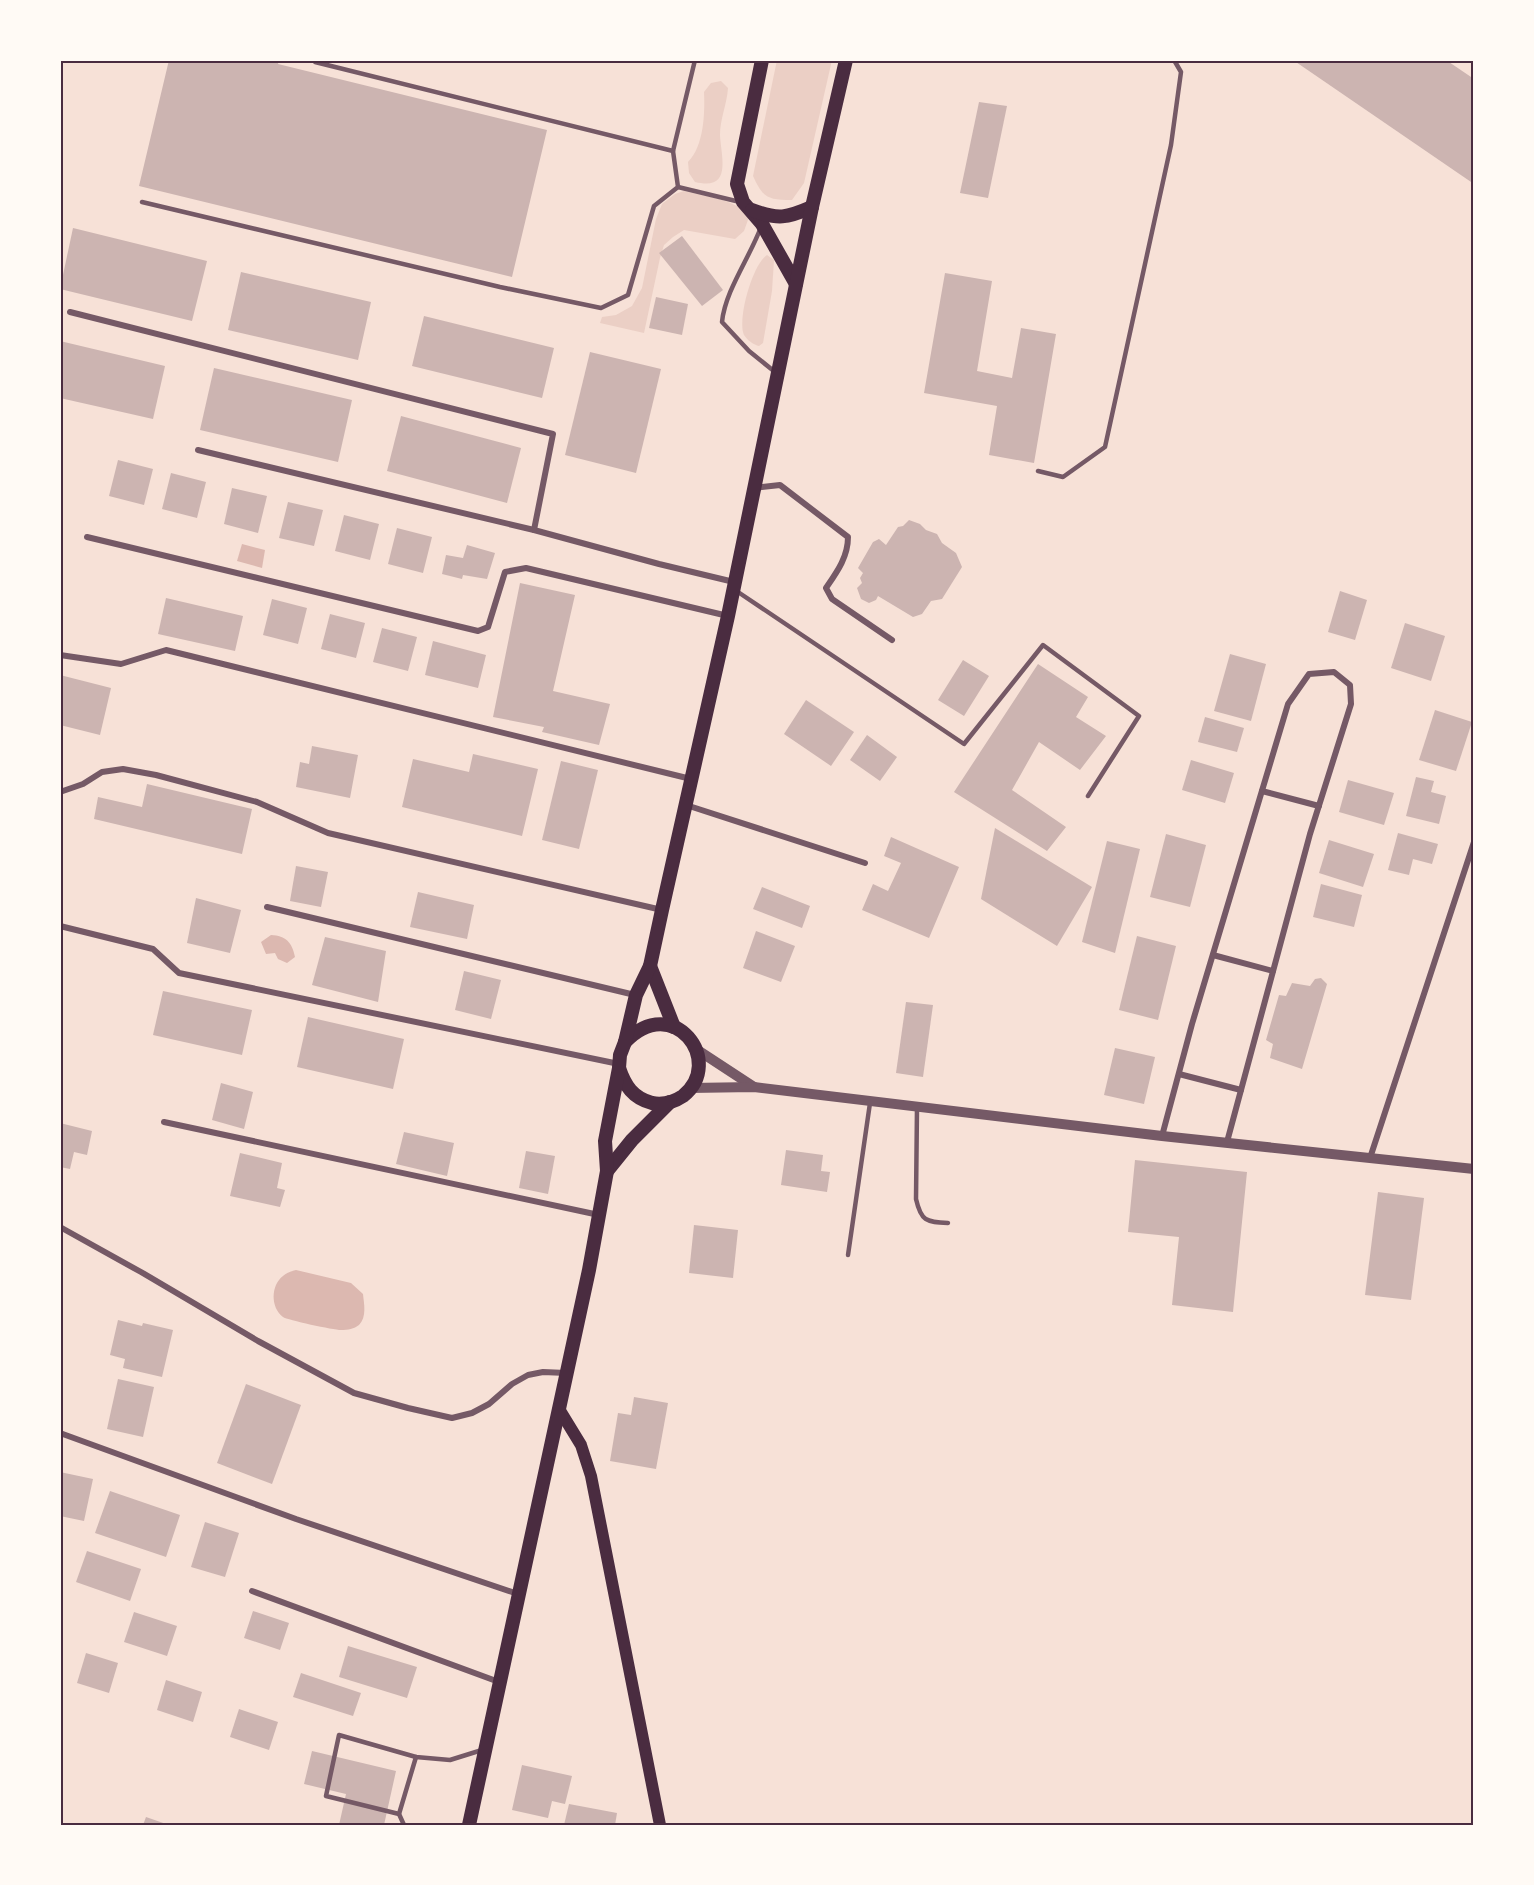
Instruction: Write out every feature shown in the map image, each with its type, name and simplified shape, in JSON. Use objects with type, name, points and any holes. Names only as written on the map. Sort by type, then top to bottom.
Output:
[{"type":"main road","points":[[762,60],[737,184],[747,206],[762,224],[796,284]]},
{"type":"main road","points":[[468,1825],[599,1215],[607,1171],[605,1141],[620,1055],[626,1042],[636,995],[650,966],[728,616],[812,207],[846,60]]},
{"type":"main road","points":[[747,206],[769,217],[782,218],[812,207]]},
{"type":"main road","points":[[650,966],[674,1027]]},
{"type":"main road","points":[[619,1066],[623,1081],[631,1092],[643,1100],[656,1103],[669,1102],[684,1095],[699,1069],[696,1049],[683,1032],[674,1027],[661,1024],[647,1026],[635,1032],[626,1042]]},
{"type":"main road","points":[[607,1171],[632,1140],[669,1102]]},
{"type":"main road","points":[[559,1409],[581,1445],[591,1476],[660,1825]]},
{"type":"street","points":[[70,312],[554,434],[534,530]]},
{"type":"street","points":[[198,450],[534,530],[734,586]]},
{"type":"street","points":[[754,488],[780,485],[848,537],[848,549],[841,566],[826,588],[832,599],[892,640]]},
{"type":"street","points":[[87,537],[478,631],[488,627],[505,572],[526,568],[728,616]]},
{"type":"street","points":[[60,655],[121,664],[166,650],[692,779]]},
{"type":"street","points":[[1161,1136],[1288,704],[1309,674],[1334,672],[1350,685],[1351,704],[1319,806],[1227,1142]]},
{"type":"street","points":[[60,792],[102,772],[123,769],[257,802],[328,833],[662,910]]},
{"type":"street","points":[[1262,791],[1319,806]]},
{"type":"street","points":[[686,804],[865,863]]},
{"type":"street","points":[[1370,1158],[1474,842]]},
{"type":"street","points":[[267,907],[636,995]]},
{"type":"street","points":[[60,926],[153,949],[179,973],[619,1066]]},
{"type":"street","points":[[1213,955],[1273,970]]},
{"type":"street","points":[[696,1049],[754,1087]]},
{"type":"street","points":[[1179,1074],[1241,1090]]},
{"type":"street","points":[[690,1088],[754,1087],[1161,1136],[1474,1169]]},
{"type":"street","points":[[164,1122],[599,1215]]},
{"type":"street","points":[[60,1227],[354,1393],[452,1418],[472,1413],[489,1404],[512,1384],[528,1375],[543,1372],[566,1373]]},
{"type":"street","points":[[60,1433],[296,1519],[519,1594]]},
{"type":"street","points":[[252,1591],[499,1682]]},
{"type":"lane","points":[[314,60],[324,65],[673,151]]},
{"type":"lane","points":[[678,187],[673,151],[695,60]]},
{"type":"lane","points":[[1038,471],[1063,477],[1106,447],[1171,145],[1181,72],[1174,60]]},
{"type":"lane","points":[[678,187],[747,206]]},
{"type":"lane","points":[[142,202],[500,287],[601,308],[628,295],[654,206],[678,187]]},
{"type":"lane","points":[[762,224],[723,306],[722,322],[749,351],[778,375]]},
{"type":"lane","points":[[734,586],[964,744],[1044,645],[1139,716],[1088,796]]},
{"type":"lane","points":[[849,1255],[870,1101]]},
{"type":"lane","points":[[917,1107],[916,1199],[920,1214],[930,1222],[948,1223]]},
{"type":"lane","points":[[399,1814],[326,1796],[339,1735],[416,1757],[450,1760],[484,1750]]},
{"type":"lane","points":[[404,1825],[399,1814],[416,1757]]},
{"type":"shaded area","points":[[777,60],[832,60],[804,183],[792,200],[767,196],[753,176]]},
{"type":"shaded area","points":[[721,81],[728,88],[720,129],[722,170],[715,182],[695,182],[689,173],[688,162],[700,138],[704,119],[704,92],[711,83]]},
{"type":"shaded area","points":[[684,191],[738,206],[749,217],[744,231],[735,239],[684,230],[673,237],[664,245],[660,258],[644,333],[600,323],[602,317],[616,315],[632,306],[642,288],[656,219],[662,204],[675,194]]},
{"type":"shaded area","points":[[767,255],[774,260],[772,291],[763,343],[759,346],[747,339],[742,328],[744,306],[751,281],[761,261]]},
{"type":"shaded area","points":[[242,544],[265,550],[262,568],[237,561]]},
{"type":"shaded area","points":[[271,935],[288,941],[295,957],[287,963],[278,959],[275,953],[266,954],[261,942]]},
{"type":"shaded area","points":[[296,1270],[351,1283],[363,1294],[362,1322],[355,1327],[337,1330],[283,1317],[274,1302],[274,1290],[283,1276]]},
{"type":"building","points":[[169,60],[279,60],[278,64],[547,130],[512,277],[139,186]]},
{"type":"building","points":[[1293,60],[1446,60],[1474,79],[1474,184]]},
{"type":"building","points":[[979,102],[1007,106],[988,198],[960,193]]},
{"type":"building","points":[[73,228],[207,261],[192,321],[60,289]]},
{"type":"building","points":[[682,236],[723,290],[702,306],[659,253]]},
{"type":"building","points":[[241,272],[371,302],[358,360],[228,330]]},
{"type":"building","points":[[945,273],[992,281],[977,371],[1012,378],[1021,328],[1056,334],[1034,463],[989,455],[997,406],[924,393]]},
{"type":"building","points":[[656,297],[688,304],[682,335],[649,328]]},
{"type":"building","points":[[424,316],[554,348],[542,398],[412,366]]},
{"type":"building","points":[[60,341],[165,366],[153,419],[60,398]]},
{"type":"building","points":[[590,352],[661,369],[636,473],[565,455]]},
{"type":"building","points":[[214,368],[352,400],[338,462],[200,430]]},
{"type":"building","points":[[401,416],[521,448],[507,503],[387,471]]},
{"type":"building","points":[[118,460],[153,469],[144,505],[109,496]]},
{"type":"building","points":[[171,473],[206,482],[197,518],[162,509]]},
{"type":"building","points":[[232,488],[267,496],[258,533],[224,524]]},
{"type":"building","points":[[288,502],[323,510],[314,546],[279,538]]},
{"type":"building","points":[[344,515],[379,524],[370,560],[335,551]]},
{"type":"building","points":[[909,520],[937,534],[942,543],[956,553],[962,567],[942,599],[931,601],[922,614],[913,617],[878,596],[876,600],[869,603],[861,599],[857,588],[862,583],[860,578],[863,573],[858,568],[873,542],[879,539],[886,545],[898,527],[903,526]]},
{"type":"building","points":[[397,528],[432,537],[423,573],[388,564]]},
{"type":"building","points":[[467,545],[495,553],[487,579],[463,575],[462,579],[442,574],[446,555],[463,558]]},
{"type":"building","points":[[520,583],[575,595],[553,691],[610,704],[599,745],[542,732],[544,727],[493,717]]},
{"type":"building","points":[[1340,591],[1367,600],[1355,640],[1328,632]]},
{"type":"building","points":[[166,598],[243,616],[235,651],[158,634]]},
{"type":"building","points":[[272,599],[307,608],[298,644],[263,635]]},
{"type":"building","points":[[330,614],[365,623],[356,658],[321,649]]},
{"type":"building","points":[[1405,623],[1445,636],[1431,681],[1391,668]]},
{"type":"building","points":[[382,628],[417,637],[408,671],[373,662]]},
{"type":"building","points":[[433,641],[486,655],[478,688],[425,675]]},
{"type":"building","points":[[1230,654],[1266,664],[1251,721],[1214,711]]},
{"type":"building","points":[[963,660],[989,676],[964,716],[938,700]]},
{"type":"building","points":[[1038,664],[1088,697],[1076,717],[1106,736],[1080,770],[1039,742],[1012,790],[1066,827],[1047,851],[954,792]]},
{"type":"building","points":[[60,675],[111,688],[100,735],[60,725]]},
{"type":"building","points":[[806,700],[854,732],[831,766],[784,734]]},
{"type":"building","points":[[1435,710],[1472,722],[1456,771],[1419,760]]},
{"type":"building","points":[[1205,717],[1244,728],[1237,752],[1198,742]]},
{"type":"building","points":[[867,735],[897,757],[880,781],[850,760]]},
{"type":"building","points":[[312,746],[358,755],[350,798],[296,787],[300,762],[309,764]]},
{"type":"building","points":[[473,754],[538,769],[522,836],[402,807],[413,759],[469,772]]},
{"type":"building","points":[[1191,760],[1234,773],[1225,803],[1182,790]]},
{"type":"building","points":[[561,761],[598,770],[579,849],[542,840]]},
{"type":"building","points":[[1416,777],[1434,781],[1431,792],[1446,796],[1439,824],[1406,816]]},
{"type":"building","points":[[1348,780],[1394,793],[1384,825],[1339,812]]},
{"type":"building","points":[[147,784],[252,809],[242,854],[94,819],[98,797],[142,807]]},
{"type":"building","points":[[995,828],[1092,887],[1057,946],[981,899]]},
{"type":"building","points":[[1398,833],[1438,844],[1432,864],[1413,859],[1409,875],[1388,870]]},
{"type":"building","points":[[1166,834],[1206,845],[1190,907],[1150,897]]},
{"type":"building","points":[[891,837],[959,867],[929,938],[862,910],[873,884],[888,891],[901,863],[884,856]]},
{"type":"building","points":[[1329,840],[1374,854],[1363,887],[1319,873]]},
{"type":"building","points":[[1107,841],[1140,849],[1115,953],[1082,942]]},
{"type":"building","points":[[296,866],[328,872],[321,907],[290,901]]},
{"type":"building","points":[[1321,884],[1362,895],[1354,927],[1313,917]]},
{"type":"building","points":[[762,887],[810,906],[802,928],[753,909]]},
{"type":"building","points":[[418,892],[474,905],[467,939],[410,927]]},
{"type":"building","points":[[196,898],[241,910],[230,953],[187,943]]},
{"type":"building","points":[[756,931],[795,946],[781,982],[743,968]]},
{"type":"building","points":[[1137,936],[1176,946],[1158,1020],[1119,1010]]},
{"type":"building","points":[[325,937],[386,951],[378,1002],[312,985]]},
{"type":"building","points":[[464,971],[501,980],[491,1019],[455,1010]]},
{"type":"building","points":[[1321,978],[1327,984],[1302,1069],[1270,1058],[1273,1044],[1266,1040],[1279,995],[1286,996],[1292,983],[1310,986],[1315,979]]},
{"type":"building","points":[[163,991],[252,1010],[242,1055],[153,1035]]},
{"type":"building","points":[[906,1002],[933,1005],[923,1077],[896,1073]]},
{"type":"building","points":[[308,1017],[404,1039],[393,1089],[297,1067]]},
{"type":"building","points":[[1115,1048],[1155,1057],[1144,1104],[1104,1095]]},
{"type":"building","points":[[221,1083],[253,1092],[244,1129],[212,1120]]},
{"type":"building","points":[[60,1123],[92,1131],[87,1155],[74,1152],[70,1169],[60,1167]]},
{"type":"building","points":[[404,1132],[454,1143],[447,1176],[396,1164]]},
{"type":"building","points":[[786,1150],[823,1155],[821,1171],[830,1172],[827,1192],[781,1185]]},
{"type":"building","points":[[526,1151],[555,1156],[548,1194],[519,1188]]},
{"type":"building","points":[[240,1153],[282,1163],[277,1188],[285,1190],[280,1207],[230,1196]]},
{"type":"building","points":[[1135,1160],[1247,1172],[1233,1312],[1172,1305],[1179,1237],[1128,1232]]},
{"type":"building","points":[[1378,1192],[1424,1198],[1411,1300],[1365,1295]]},
{"type":"building","points":[[694,1225],[738,1230],[733,1278],[689,1273]]},
{"type":"building","points":[[118,1320],[173,1330],[162,1377],[123,1368],[125,1359],[110,1355]]},
{"type":"building","points":[[118,1379],[154,1387],[143,1437],[107,1429]]},
{"type":"building","points":[[246,1384],[301,1405],[272,1484],[217,1463]]},
{"type":"building","points":[[634,1397],[668,1403],[656,1469],[610,1461],[618,1413],[631,1415]]},
{"type":"building","points":[[60,1472],[93,1479],[84,1521],[60,1516]]},
{"type":"building","points":[[110,1491],[180,1515],[166,1557],[95,1533]]},
{"type":"building","points":[[205,1522],[239,1533],[225,1577],[191,1567]]},
{"type":"building","points":[[87,1551],[141,1569],[130,1601],[76,1582]]},
{"type":"building","points":[[253,1611],[289,1623],[280,1650],[244,1638]]},
{"type":"building","points":[[134,1612],[177,1626],[167,1656],[124,1642]]},
{"type":"building","points":[[348,1646],[417,1667],[407,1698],[339,1677]]},
{"type":"building","points":[[86,1653],[118,1663],[109,1693],[77,1683]]},
{"type":"building","points":[[301,1673],[361,1693],[353,1716],[293,1697]]},
{"type":"building","points":[[166,1680],[202,1692],[193,1722],[157,1710]]},
{"type":"building","points":[[239,1709],[278,1722],[269,1750],[230,1737]]},
{"type":"building","points":[[312,1751],[396,1771],[384,1825],[339,1825],[346,1794],[304,1784]]},
{"type":"building","points":[[522,1765],[572,1776],[565,1804],[552,1801],[548,1818],[512,1810]]},
{"type":"building","points":[[569,1804],[617,1813],[615,1825],[564,1825]]},
{"type":"building","points":[[146,1817],[169,1825],[143,1825]]}]
